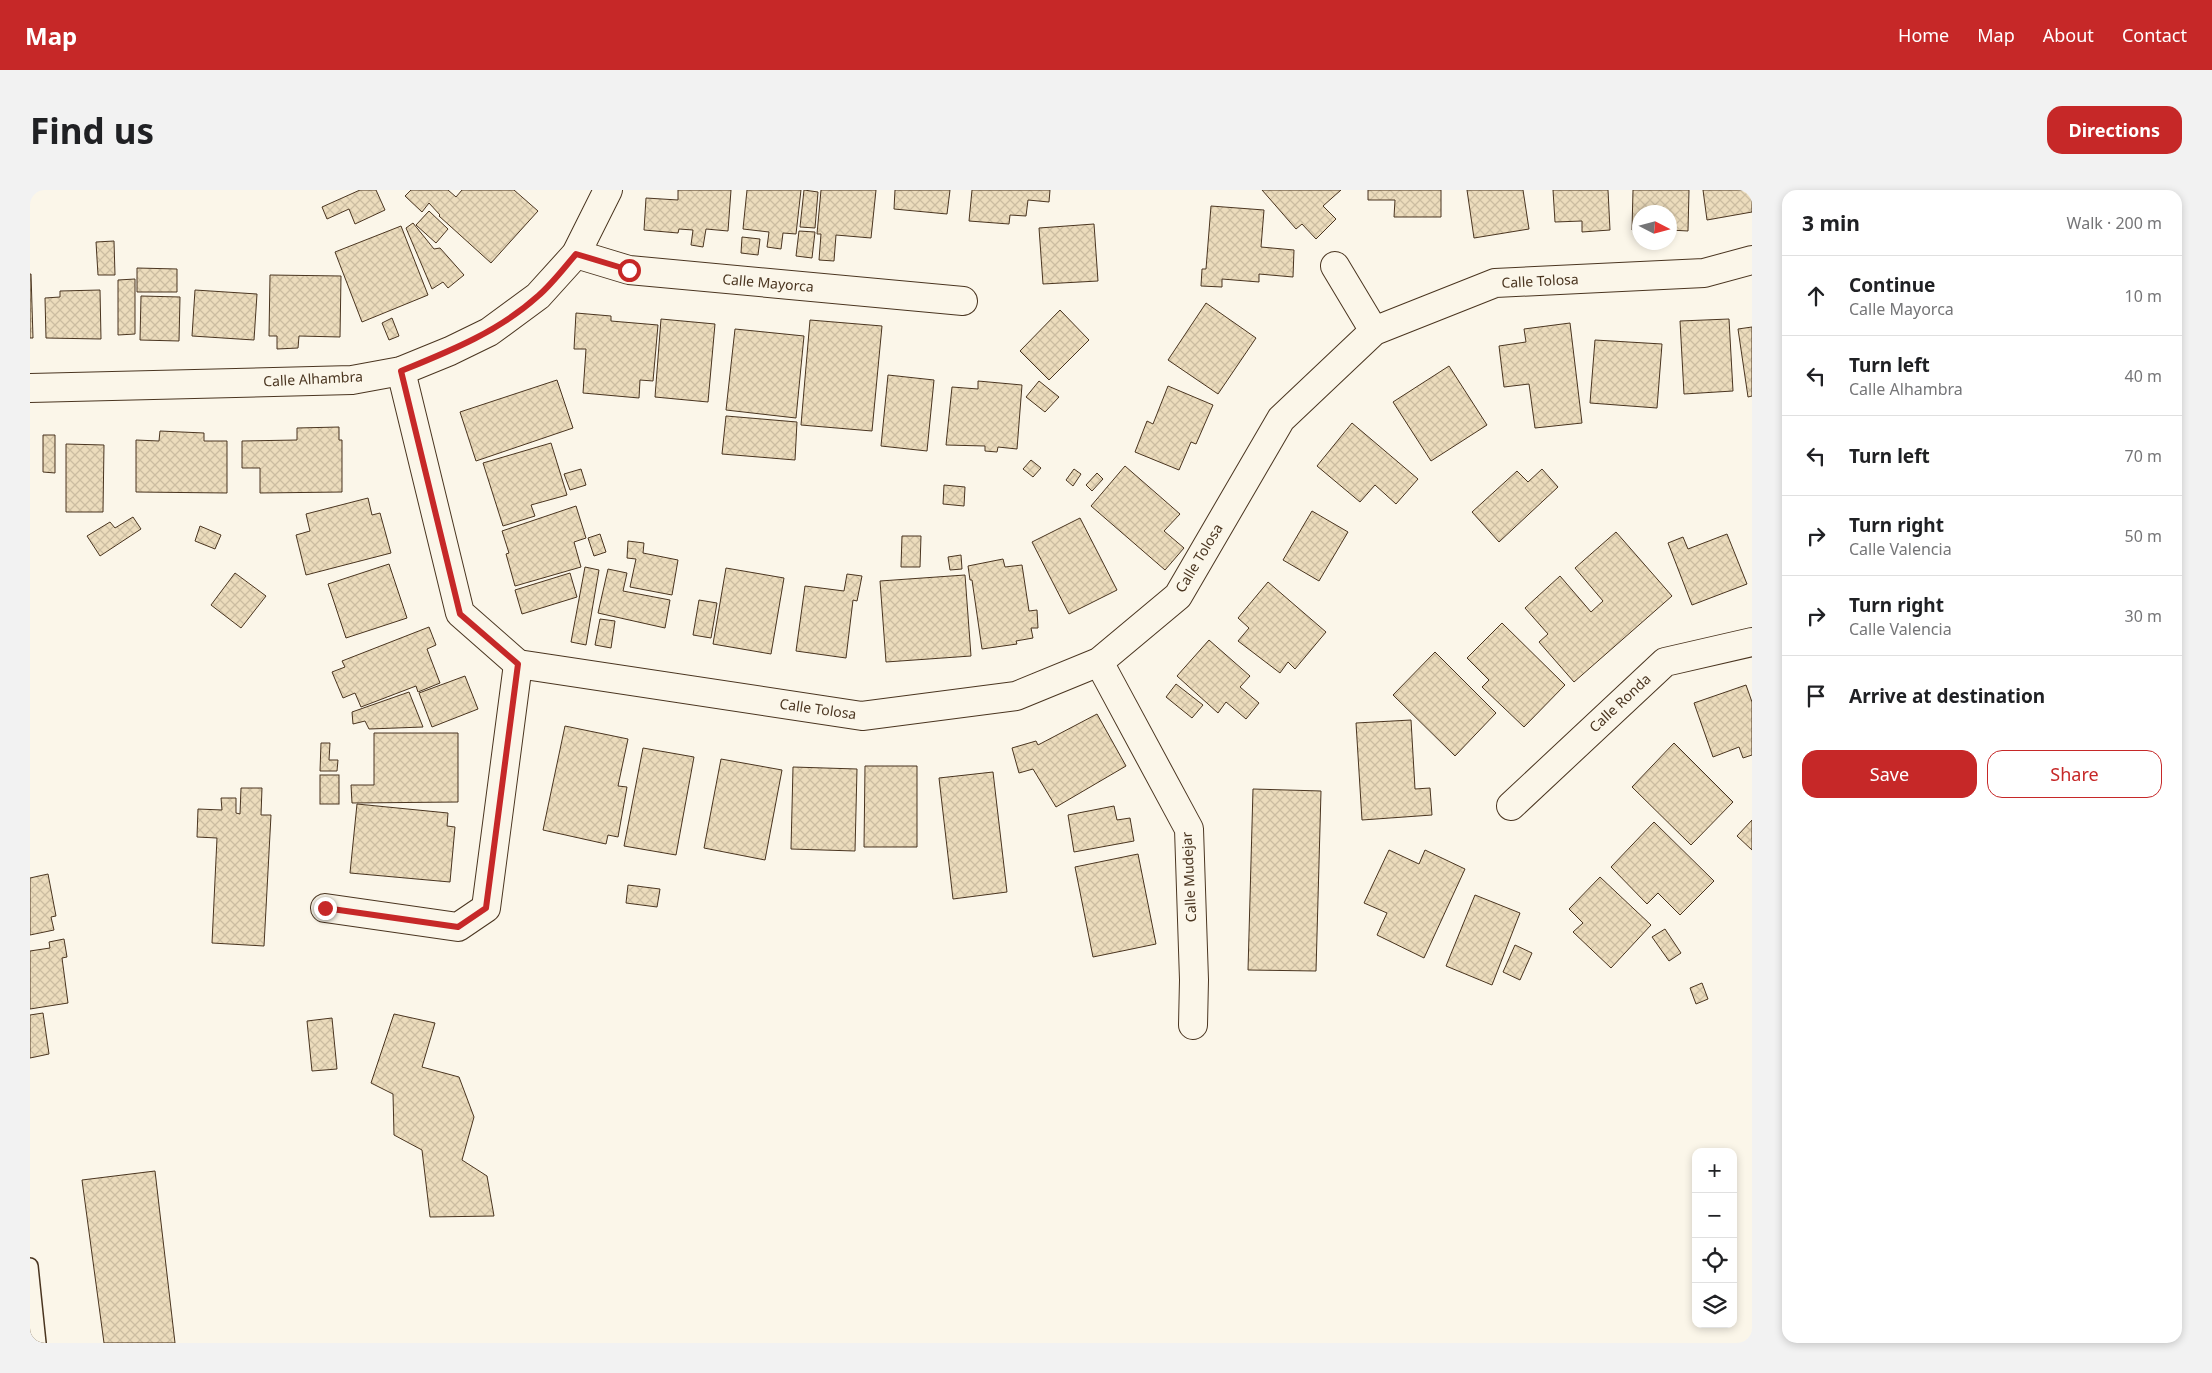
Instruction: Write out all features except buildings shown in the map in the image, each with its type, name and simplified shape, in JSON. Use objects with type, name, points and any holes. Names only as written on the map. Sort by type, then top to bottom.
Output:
[{"type":"street","name":"Calle Alhambra","points":[[30,388],[352,380],[401,371],[450,351],[489,332],[538,296],[576,254],[608,190]]},
{"type":"street","name":"Calle Mayorca","points":[[576,254],[629,270],[963,301]]},
{"type":"street","name":"Calle Tolosa","points":[[518,664],[862,716],[1016,696],[1099,662],[1178,596],[1281,419],[1374,331],[1495,283],[1704,273],[1752,260]]},
{"type":"street","points":[[1335,266],[1374,331]]},
{"type":"street","points":[[325,908],[458,927],[486,908],[518,664],[460,614],[401,371]]},
{"type":"street","name":"Calle Ronda","points":[[1511,806],[1664,662],[1752,642]]},
{"type":"street","name":"Calle Mudejar","points":[[1099,662],[1188,829],[1194,980],[1193,1025]]},
{"type":"lane","points":[[30,1266],[38,1343]]},
{"type":"route","points":[[325,908],[458,927],[486,908],[518,664],[460,614],[401,371],[450,351],[489,332],[538,296],[576,254],[629,270]]}]
